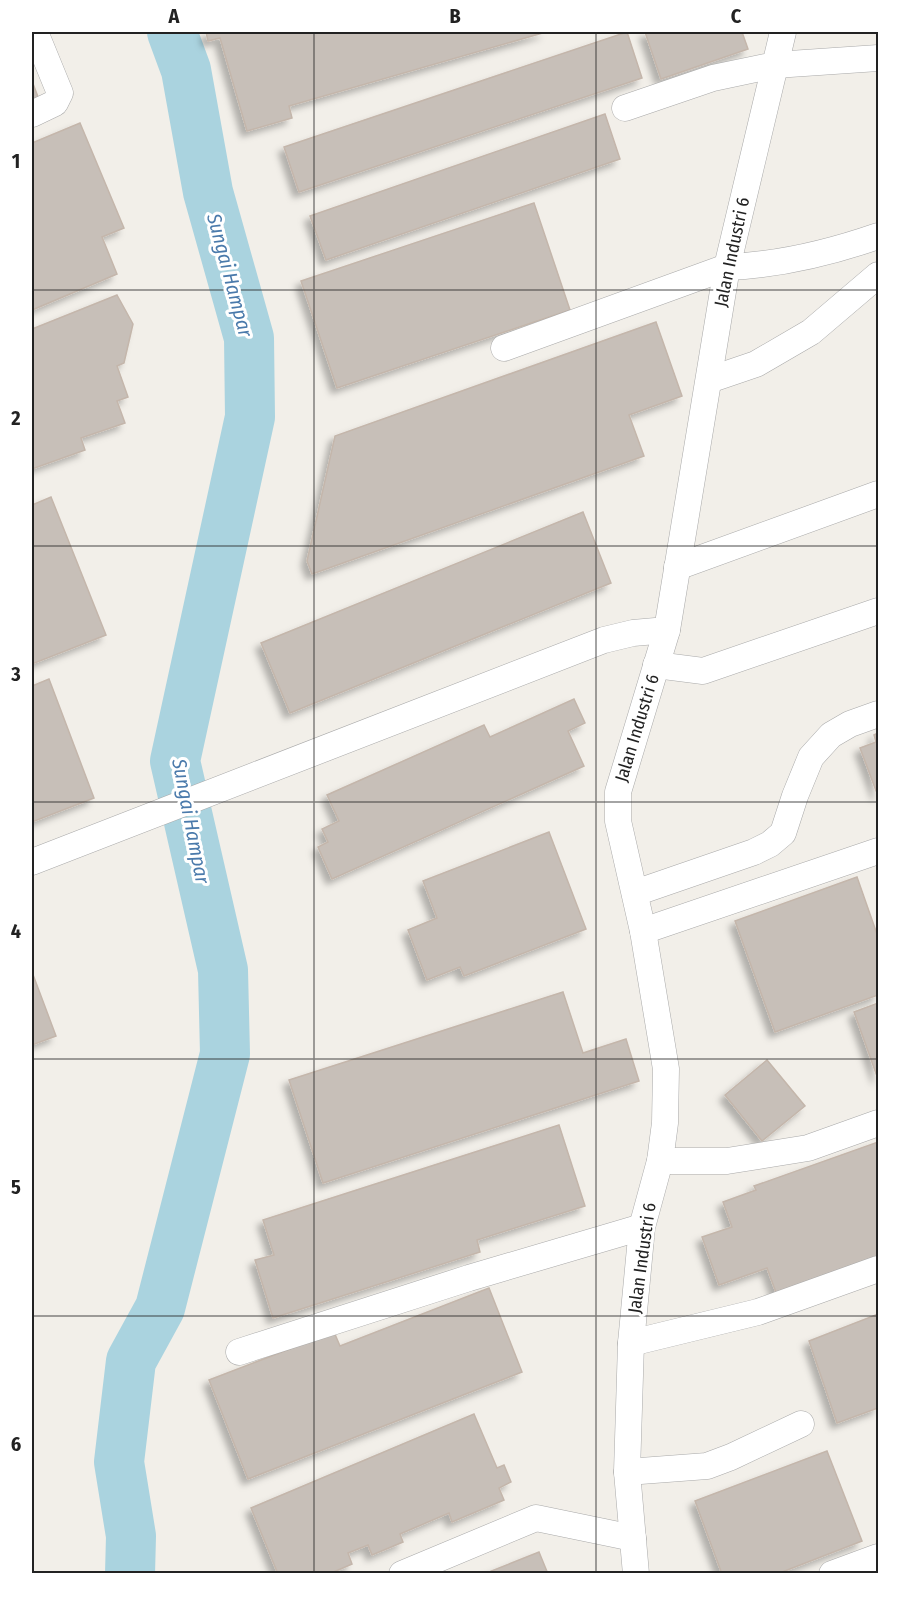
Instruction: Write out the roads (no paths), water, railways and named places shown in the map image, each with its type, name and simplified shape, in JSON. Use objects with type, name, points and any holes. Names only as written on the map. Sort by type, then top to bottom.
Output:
[{"type":"street","points":[[32,114],[55,103],[60,93],[35,32]]},
{"type":"street","name":"Jalan Industri 6","points":[[636,1574],[627,1473],[631,1343],[642,1227],[660,1161],[665,1123],[666,1069],[644,931],[618,821],[618,792],[667,630],[727,267],[783,32]]},
{"type":"street","points":[[625,108],[713,78],[775,65],[879,58]]},
{"type":"street","points":[[504,348],[727,267],[757,266],[810,257],[879,236]]},
{"type":"street","points":[[709,380],[756,364],[811,332],[879,275]]},
{"type":"street","points":[[677,567],[879,494]]},
{"type":"street","points":[[656,665],[703,671],[879,611]]},
{"type":"street","points":[[32,862],[604,640],[633,633],[667,630]]},
{"type":"street","points":[[635,893],[754,852],[770,844],[783,833],[811,757],[831,735],[850,724],[879,714]]},
{"type":"street","points":[[644,931],[879,851]]},
{"type":"street","points":[[660,1161],[727,1161],[808,1148],[879,1123]]},
{"type":"street","points":[[239,1352],[469,1278],[642,1227]]},
{"type":"street","points":[[631,1343],[758,1312],[879,1269]]},
{"type":"street","points":[[627,1473],[707,1466],[801,1424]]},
{"type":"street","points":[[402,1574],[536,1518],[633,1538]]},
{"type":"street","points":[[832,1574],[879,1557]]},
{"type":"waterway","name":"Sungai Hampar","points":[[130,1574],[131,1536],[119,1462],[131,1361],[160,1308],[225,1054],[223,970],[175,761],[250,417],[249,338],[208,192],[186,70],[172,32]]}]
